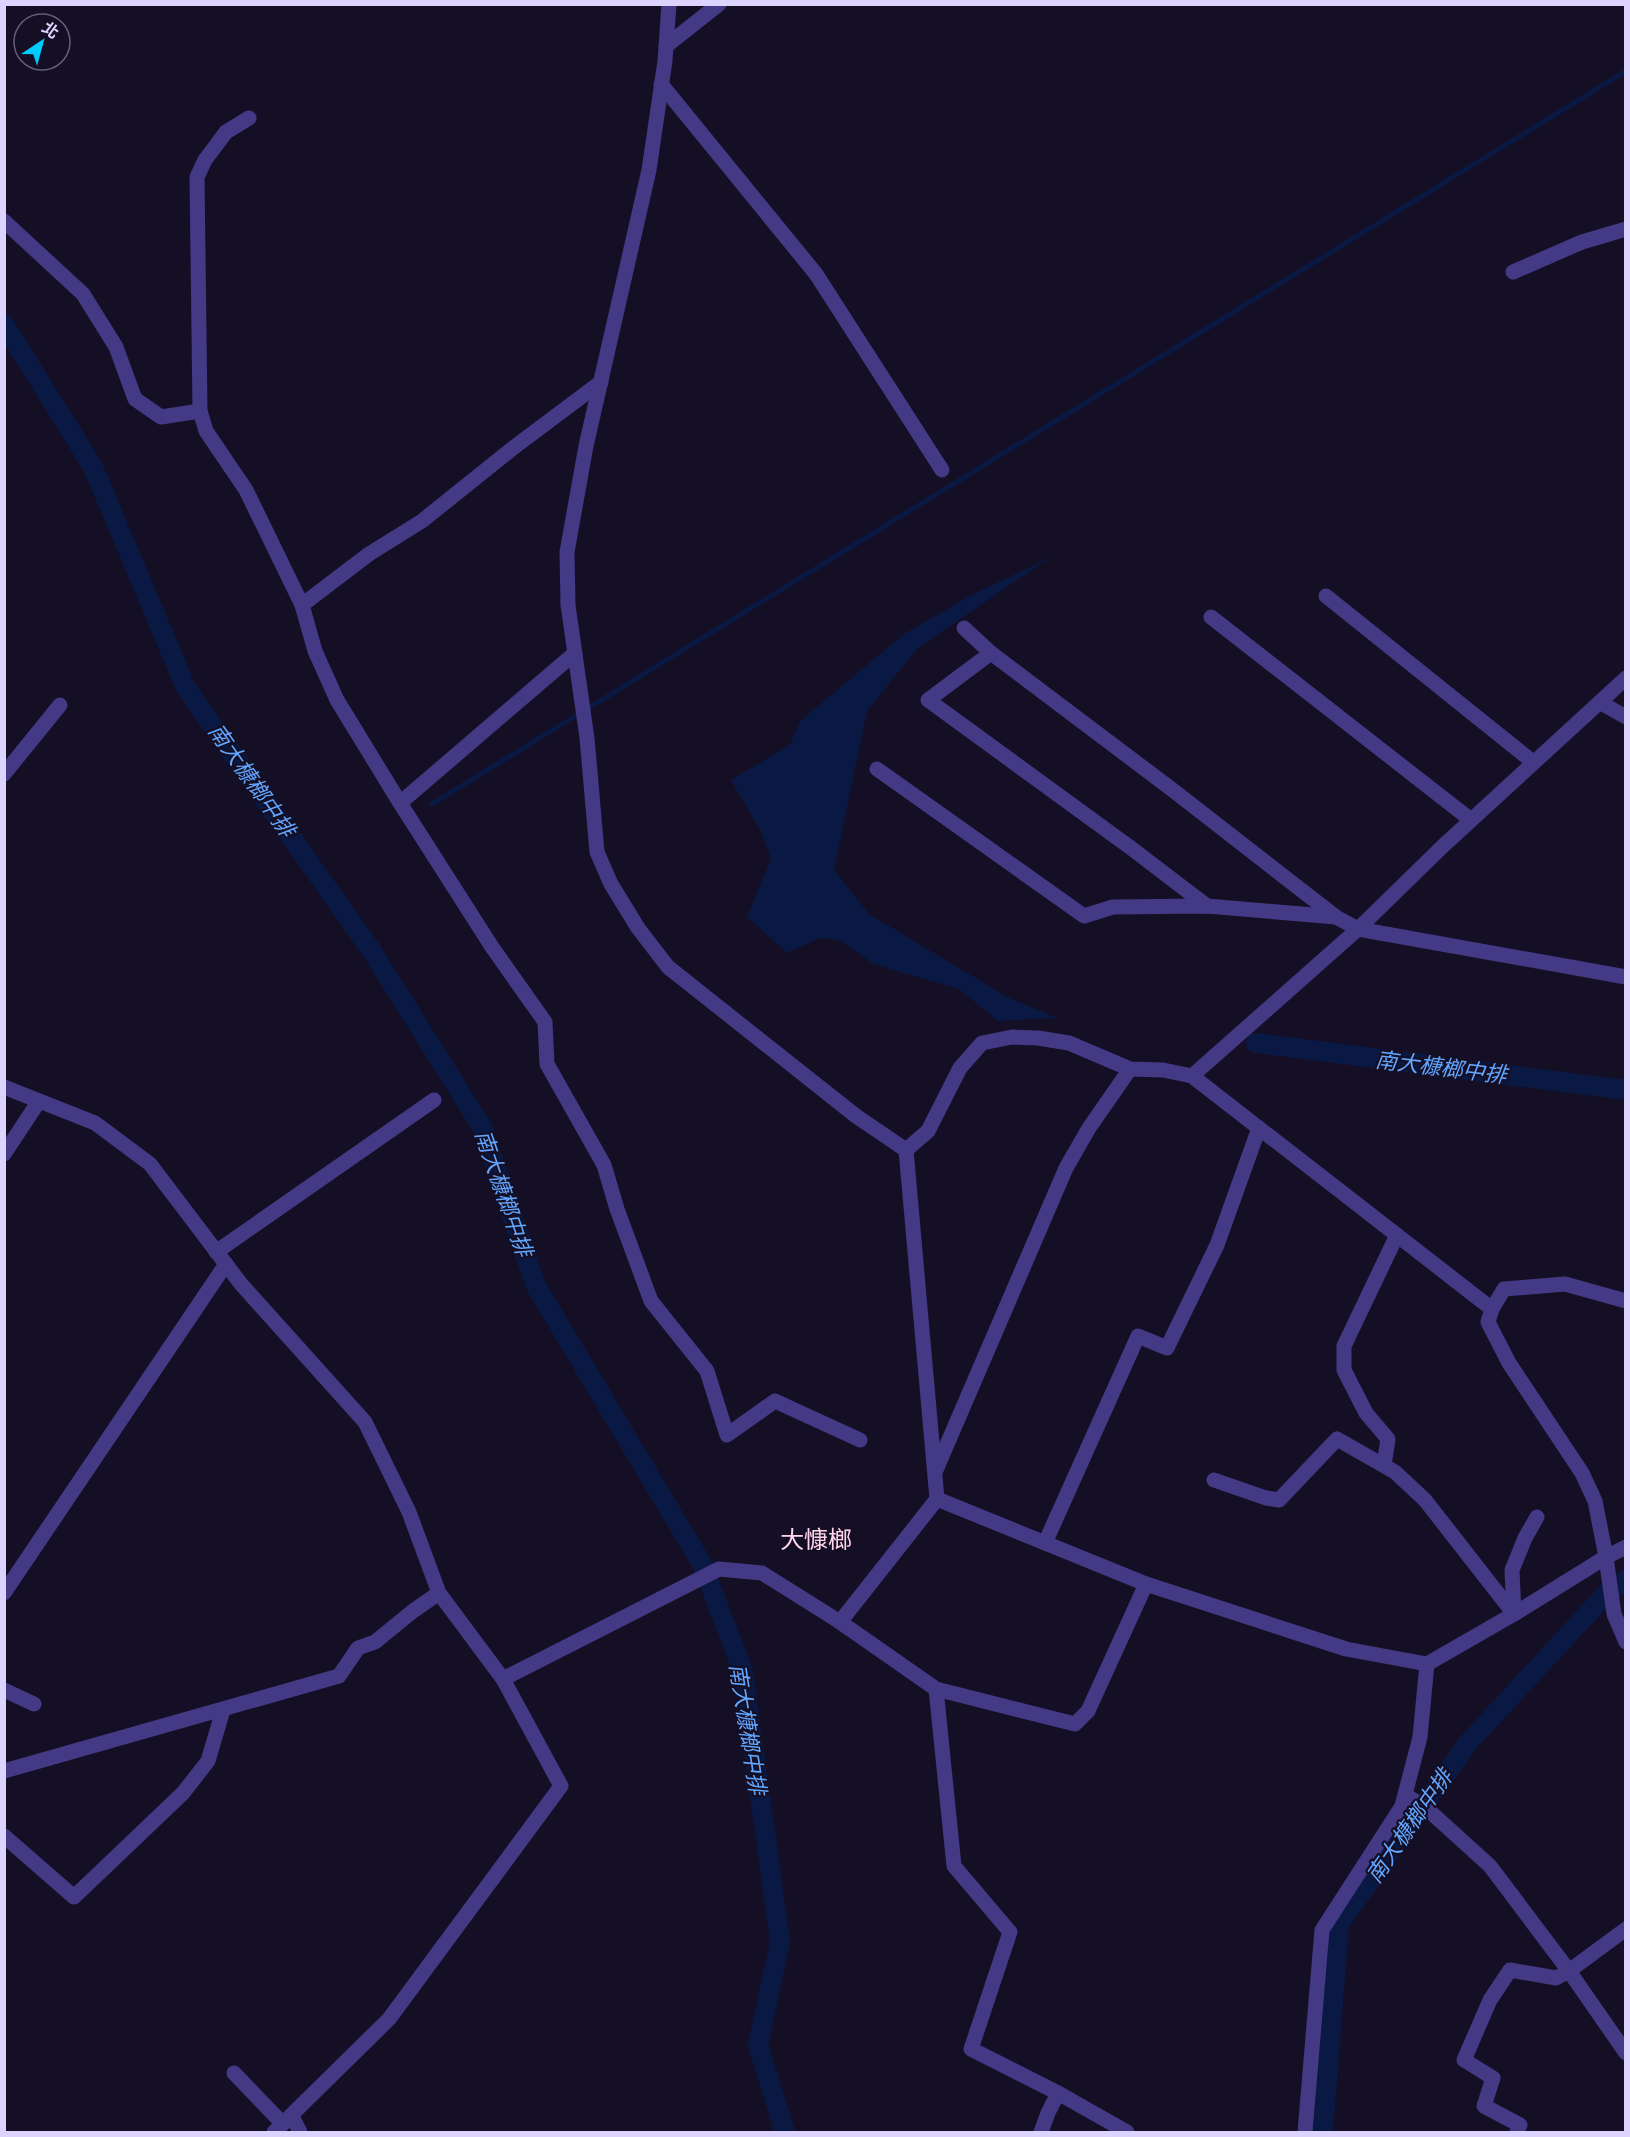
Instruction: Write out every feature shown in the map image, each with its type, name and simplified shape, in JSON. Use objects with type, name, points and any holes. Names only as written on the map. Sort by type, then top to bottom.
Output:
[{"type":"street","points":[[669,4],[666,46],[649,170],[601,382],[567,552],[568,605],[587,738],[597,852],[612,884],[638,928],[668,967],[856,1116],[906,1150]]},
{"type":"street","points":[[666,46],[719,4]]},
{"type":"street","points":[[661,84],[816,274],[942,470]]},
{"type":"street","points":[[249,118],[226,132],[205,160],[197,177],[200,411],[206,431],[246,490],[302,605],[315,651],[337,700],[492,947],[545,1022],[547,1064],[604,1165],[617,1209],[651,1301],[707,1371],[727,1436],[775,1401],[860,1440]]},
{"type":"street","points":[[4,221],[83,294],[116,346],[135,399],[160,417],[200,411]]},
{"type":"street","points":[[1513,272],[1582,242],[1626,229]]},
{"type":"street","points":[[302,605],[369,554],[422,520],[601,382]]},
{"type":"street","points":[[1326,596],[1533,762]]},
{"type":"street","points":[[1211,617],[1471,820]]},
{"type":"street","points":[[964,628],[991,653],[1336,917],[1358,929],[1626,977]]},
{"type":"street","points":[[400,803],[575,653]]},
{"type":"street","points":[[991,653],[928,700],[1207,906]]},
{"type":"street","points":[[1192,1076],[1358,929],[1471,820],[1626,678]]},
{"type":"street","points":[[1600,703],[1626,717]]},
{"type":"street","points":[[4,774],[60,705]]},
{"type":"street","points":[[877,769],[1084,916],[1113,907],[1207,906],[1336,917]]},
{"type":"street","points":[[906,1150],[928,1131],[960,1068],[982,1043],[1012,1037],[1038,1038],[1069,1043],[1130,1069],[1163,1070],[1192,1076],[1492,1309]]},
{"type":"street","points":[[935,1472],[1066,1167],[1089,1128],[1130,1069]]},
{"type":"street","points":[[4,1087],[95,1124],[150,1164],[221,1258],[365,1422],[409,1512],[439,1593],[502,1679],[561,1786],[389,2019],[283,2124]]},
{"type":"street","points":[[4,1593],[221,1258],[434,1100]]},
{"type":"street","points":[[4,1154],[39,1101]]},
{"type":"street","points":[[1045,1543],[1138,1336],[1167,1348],[1217,1245],[1259,1128]]},
{"type":"street","points":[[840,1622],[937,1499],[906,1150]]},
{"type":"street","points":[[1383,1465],[1388,1439],[1366,1413],[1344,1370],[1344,1346],[1397,1235]]},
{"type":"street","points":[[1626,1301],[1565,1284],[1504,1289],[1492,1309],[1488,1322],[1509,1363],[1582,1473],[1595,1501],[1614,1614],[1626,1642]]},
{"type":"street","points":[[1214,1480],[1266,1498],[1279,1500],[1337,1439],[1395,1472],[1425,1500],[1514,1614]]},
{"type":"street","points":[[937,1499],[1146,1584],[1346,1649],[1427,1664],[1626,1547]]},
{"type":"street","points":[[1514,1614],[1512,1570],[1525,1538],[1537,1517]]},
{"type":"street","points":[[502,1679],[719,1569],[762,1573],[840,1622],[936,1689],[1075,1724],[1088,1711],[1146,1584]]},
{"type":"street","points":[[4,1771],[339,1676],[358,1648],[375,1642],[412,1611],[439,1593]]},
{"type":"street","points":[[1305,2133],[1322,1930],[1402,1806],[1420,1737],[1427,1664]]},
{"type":"street","points":[[936,1689],[954,1866],[1010,1932],[971,2049],[1058,2093],[1127,2133]]},
{"type":"street","points":[[4,1690],[33,1704]]},
{"type":"street","points":[[4,1836],[74,1897],[183,1793],[208,1761],[223,1710]]},
{"type":"street","points":[[1405,1795],[1425,1808],[1490,1866],[1569,1971],[1626,2053]]},
{"type":"street","points":[[1517,2133],[1520,2126],[1484,2106],[1493,2078],[1464,2060],[1490,2000],[1510,1970],[1556,1978],[1626,1929]]},
{"type":"street","points":[[234,2073],[283,2124],[300,2133]]},
{"type":"street","points":[[1041,2133],[1058,2093]]},
{"type":"water","points":[[1051,557],[918,648],[867,711],[834,870],[869,914],[1009,998],[1058,1018],[998,1021],[959,989],[873,964],[840,940],[820,938],[787,953],[747,917],[771,858],[760,830],[731,780],[790,745],[800,721],[904,634],[973,594]]},
{"type":"waterway","points":[[432,804],[1626,71]]},
{"type":"waterway","name":"南大槺榔中排","points":[[4,324],[93,467],[186,688],[371,950],[482,1127],[536,1286],[702,1564],[743,1671],[780,1942],[758,2045],[785,2132]]},
{"type":"waterway","name":"南大槺榔中排","points":[[1256,1043],[1626,1090]]},
{"type":"waterway","name":"南大槺榔中排","points":[[1323,2132],[1339,1924],[1468,1743],[1605,1595],[1626,1579]]},
{"type":"district","name":"大慷榔","points":[[816,1540]]}]
